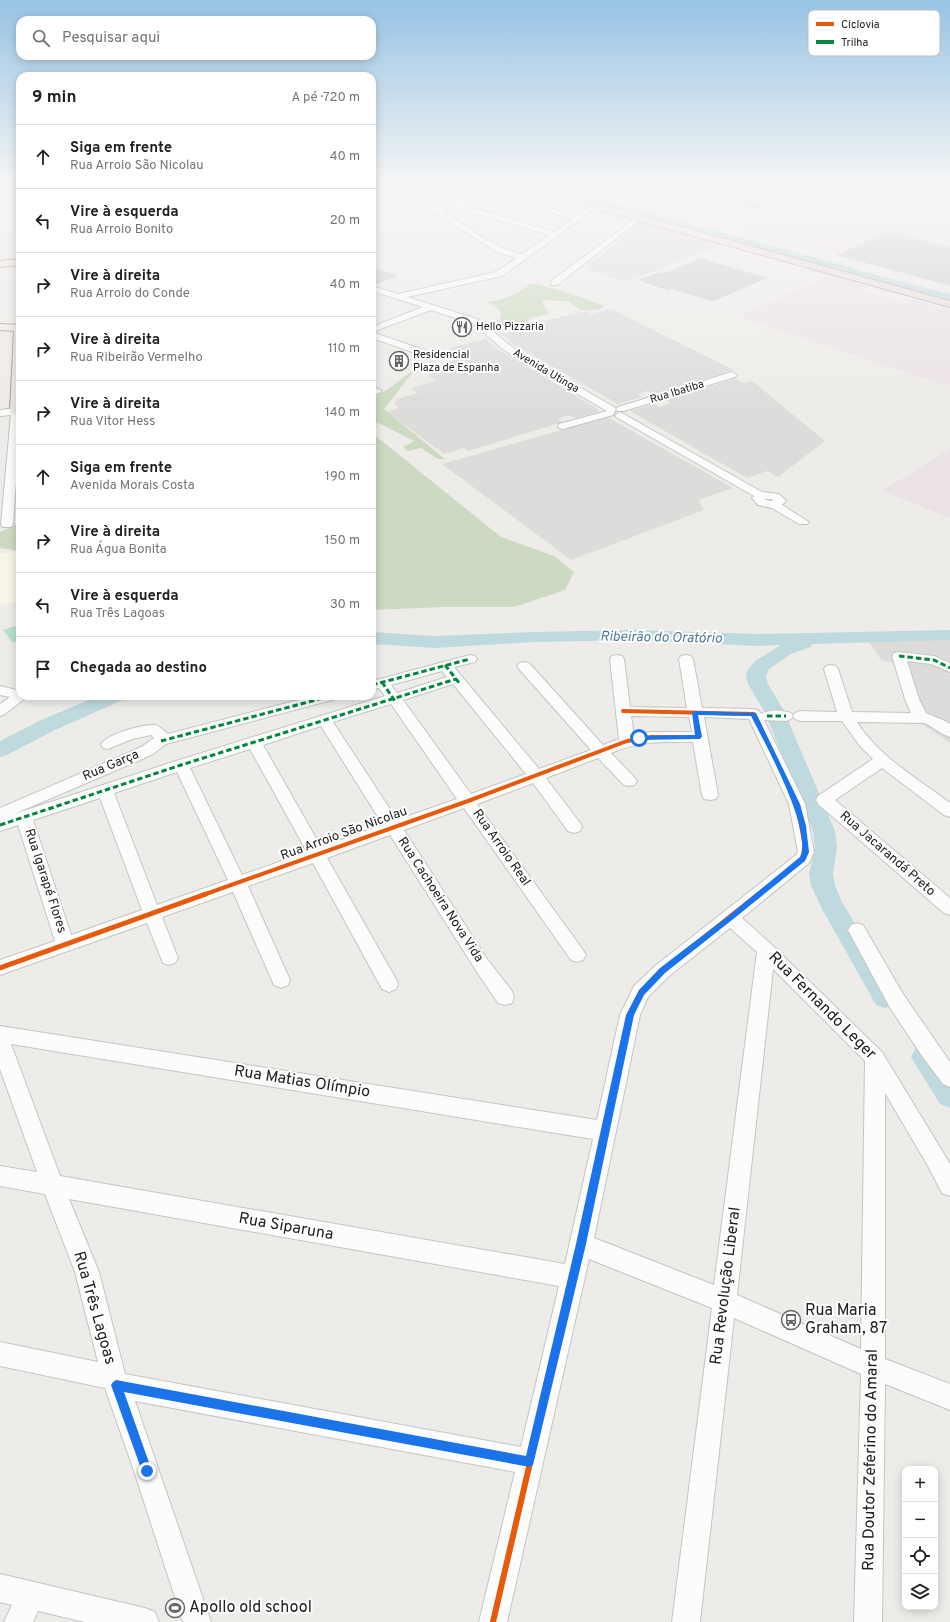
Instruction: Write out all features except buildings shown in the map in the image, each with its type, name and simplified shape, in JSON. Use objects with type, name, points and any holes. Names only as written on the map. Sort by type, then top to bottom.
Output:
[{"type":"highway","points":[[793,261],[950,304]]},
{"type":"main road","points":[[0,264],[16,262]]},
{"type":"main road","points":[[0,327],[16,329]]},
{"type":"street","points":[[396,296],[495,276],[518,261]]},
{"type":"street","points":[[554,283],[583,261]]},
{"type":"street","name":"Avenida Utinga","points":[[376,289],[477,322],[503,345],[520,356],[761,496],[758,498],[760,502],[774,505],[803,522]]},
{"type":"street","points":[[376,328],[430,307]]},
{"type":"street","points":[[376,336],[424,353]]},
{"type":"street","name":"Rua Ibatiba","points":[[563,426],[732,375]]},
{"type":"street","points":[[0,413],[16,411]]},
{"type":"street","points":[[16,426],[3,526],[16,521]]},
{"type":"street","points":[[920,717],[912,699],[899,656],[934,660],[950,668]]},
{"type":"street","points":[[377,684],[470,659]]},
{"type":"street","points":[[617,659],[627,741]]},
{"type":"street","points":[[686,659],[694,713],[710,795]]},
{"type":"street","points":[[445,665],[536,776],[574,827]]},
{"type":"street","points":[[524,666],[629,781]]},
{"type":"street","points":[[831,669],[846,716],[866,744],[884,760],[950,811]]},
{"type":"street","points":[[0,825],[254,742],[458,682]]},
{"type":"street","name":"Rua Arroio Real","points":[[377,684],[394,700],[468,801],[577,955]]},
{"type":"street","points":[[0,690],[16,695]]},
{"type":"street","points":[[0,711],[16,700]]},
{"type":"street","points":[[161,741],[316,700]]},
{"type":"street","points":[[623,712],[920,717],[935,721],[950,732]]},
{"type":"street","points":[[493,1622],[581,1244],[628,1023],[635,1003],[645,988],[662,971],[803,859],[806,852],[799,804],[760,715]]},
{"type":"street","name":"Rua Cachoeira Nova Vida","points":[[325,721],[481,964],[505,998]]},
{"type":"street","name":"Rua Garça","points":[[0,814],[133,757],[148,750],[164,739],[154,730],[128,735],[108,744]]},
{"type":"street","name":"Rua Arroio São Nicolau","points":[[0,968],[468,801],[627,741],[652,737],[699,737]]},
{"type":"street","points":[[254,742],[389,984]]},
{"type":"street","name":"Rua Jacarandá Preto","points":[[884,760],[824,800],[950,908]]},
{"type":"street","points":[[181,765],[238,884],[281,980]]},
{"type":"street","points":[[105,790],[169,958]]},
{"type":"street","name":"Rua Igarapé Flores","points":[[24,817],[65,945]]},
{"type":"street","name":"Rua Fernando Leger","points":[[730,918],[766,950],[875,1058],[936,1159],[950,1186]]},
{"type":"street","points":[[857,930],[896,1000],[929,1050],[950,1078]]},
{"type":"street","name":"Rua Revolução Liberal","points":[[686,1622],[766,950]]},
{"type":"street","name":"Rua Matias Olímpio","points":[[0,1034],[605,1130]]},
{"type":"street","name":"Rua Três Lagoas","points":[[0,1041],[53,1186],[87,1272],[115,1382],[147,1471],[197,1622]]},
{"type":"street","name":"Rua Doutor Zeferino do Amaral","points":[[868,1622],[876,1206],[875,1058]]},
{"type":"street","name":"Rua Siparuna","points":[[0,1176],[572,1278]]},
{"type":"street","points":[[581,1244],[724,1301],[874,1367],[950,1397]]},
{"type":"street","points":[[0,1354],[115,1382],[530,1462]]},
{"type":"street","points":[[0,1588],[145,1622]]},
{"type":"street","points":[[18,1622],[32,1596]]},
{"type":"shaded area","points":[[595,261],[680,261],[625,282],[586,268]]},
{"type":"shaded area","points":[[859,261],[950,261],[950,285]]},
{"type":"shaded area","points":[[832,275],[869,287],[863,291],[898,301],[912,300],[950,309],[950,382],[948,386],[739,316]]},
{"type":"shaded area","points":[[611,309],[734,370],[655,394],[647,391],[637,394],[642,397],[618,404],[513,344],[503,334],[531,327],[528,325],[586,311],[591,314]]},
{"type":"shaded area","points":[[486,339],[494,347],[599,411],[576,418],[568,415],[558,419],[563,422],[468,451],[464,448],[444,454],[387,412],[399,408],[395,404],[397,399],[418,393],[411,388],[436,381],[429,376],[433,371],[428,367],[460,359],[449,351],[453,347]]},
{"type":"shaded area","points":[[735,379],[744,383],[752,381],[825,441],[778,477],[767,471],[747,478],[630,411],[654,404],[659,407],[671,403],[666,400]]},
{"type":"shaded area","points":[[607,417],[733,488],[698,500],[704,510],[571,560],[442,464]]},
{"type":"shaded area","points":[[950,449],[950,518],[882,491]]},
{"type":"shaded area","points":[[16,552],[16,603],[0,605],[0,554]]},
{"type":"shaded area","points":[[950,638],[950,743],[919,722],[896,664],[881,660],[867,639]]},
{"type":"green space","points":[[531,283],[560,290],[605,306],[597,310],[580,310],[568,301],[546,299],[542,303],[549,314],[529,318],[527,327],[515,330],[492,328],[487,321],[499,320],[501,316],[500,311],[488,302],[511,296],[521,291]]},
{"type":"green space","points":[[417,367],[384,409],[445,459],[438,459],[421,448],[408,451],[403,447],[414,441],[379,423],[376,424],[376,396],[387,390]]},
{"type":"green space","points":[[376,436],[501,537],[554,556],[574,572],[565,590],[514,607],[443,607],[376,610]]},
{"type":"green space","points":[[16,525],[16,550],[0,548],[0,532]]},
{"type":"green space","points":[[15,626],[16,642],[13,643],[3,630]]},
{"type":"water","points":[[806,261],[826,261],[860,271],[950,294],[950,300]]},
{"type":"waterway","name":"Ribeirão do Oratório","points":[[376,638],[434,642],[535,637],[634,635],[757,640],[950,635]]},
{"type":"waterway","points":[[804,643],[784,650],[762,665],[757,671],[756,677],[758,684],[774,711],[824,831],[826,847],[821,874],[823,885],[830,902],[885,997]]},
{"type":"waterway","name":"Ribeirão do Oratório","points":[[0,750],[48,725],[107,700]]},
{"type":"waterway","points":[[925,1057],[950,1095]]},
{"type":"marked path","points":[[899,656],[934,660],[950,668]]},
{"type":"marked path","points":[[376,684],[470,659]]},
{"type":"marked path","points":[[445,665],[460,684]]},
{"type":"marked path","points":[[0,825],[181,765],[456,679]]},
{"type":"marked path","points":[[382,682],[395,701]]},
{"type":"marked path","points":[[161,741],[316,700]]},
{"type":"marked path","points":[[767,716],[786,716]]},
{"type":"cycle path","points":[[493,1622],[581,1244],[630,1015],[641,992],[662,971],[803,859],[806,852],[797,804],[754,714],[623,711]]},
{"type":"cycle path","points":[[0,968],[468,801],[627,741],[651,737],[699,737]]},
{"type":"place","name":"Hello Pizzaria","points":[[462,327]]},
{"type":"place","name":"Residencial Plaza de Espanha","points":[[399,361]]},
{"type":"place","name":"Rua Maria Graham, 87","points":[[791,1320]]},
{"type":"place","name":"Apollo old school","points":[[175,1608]]},
{"type":"route","points":[[147,1471],[116,1385],[530,1462],[581,1244],[624,1038],[635,1003],[648,984],[662,971],[803,859],[806,852],[800,813],[797,804],[754,714],[694,713],[699,737],[639,738]]}]
